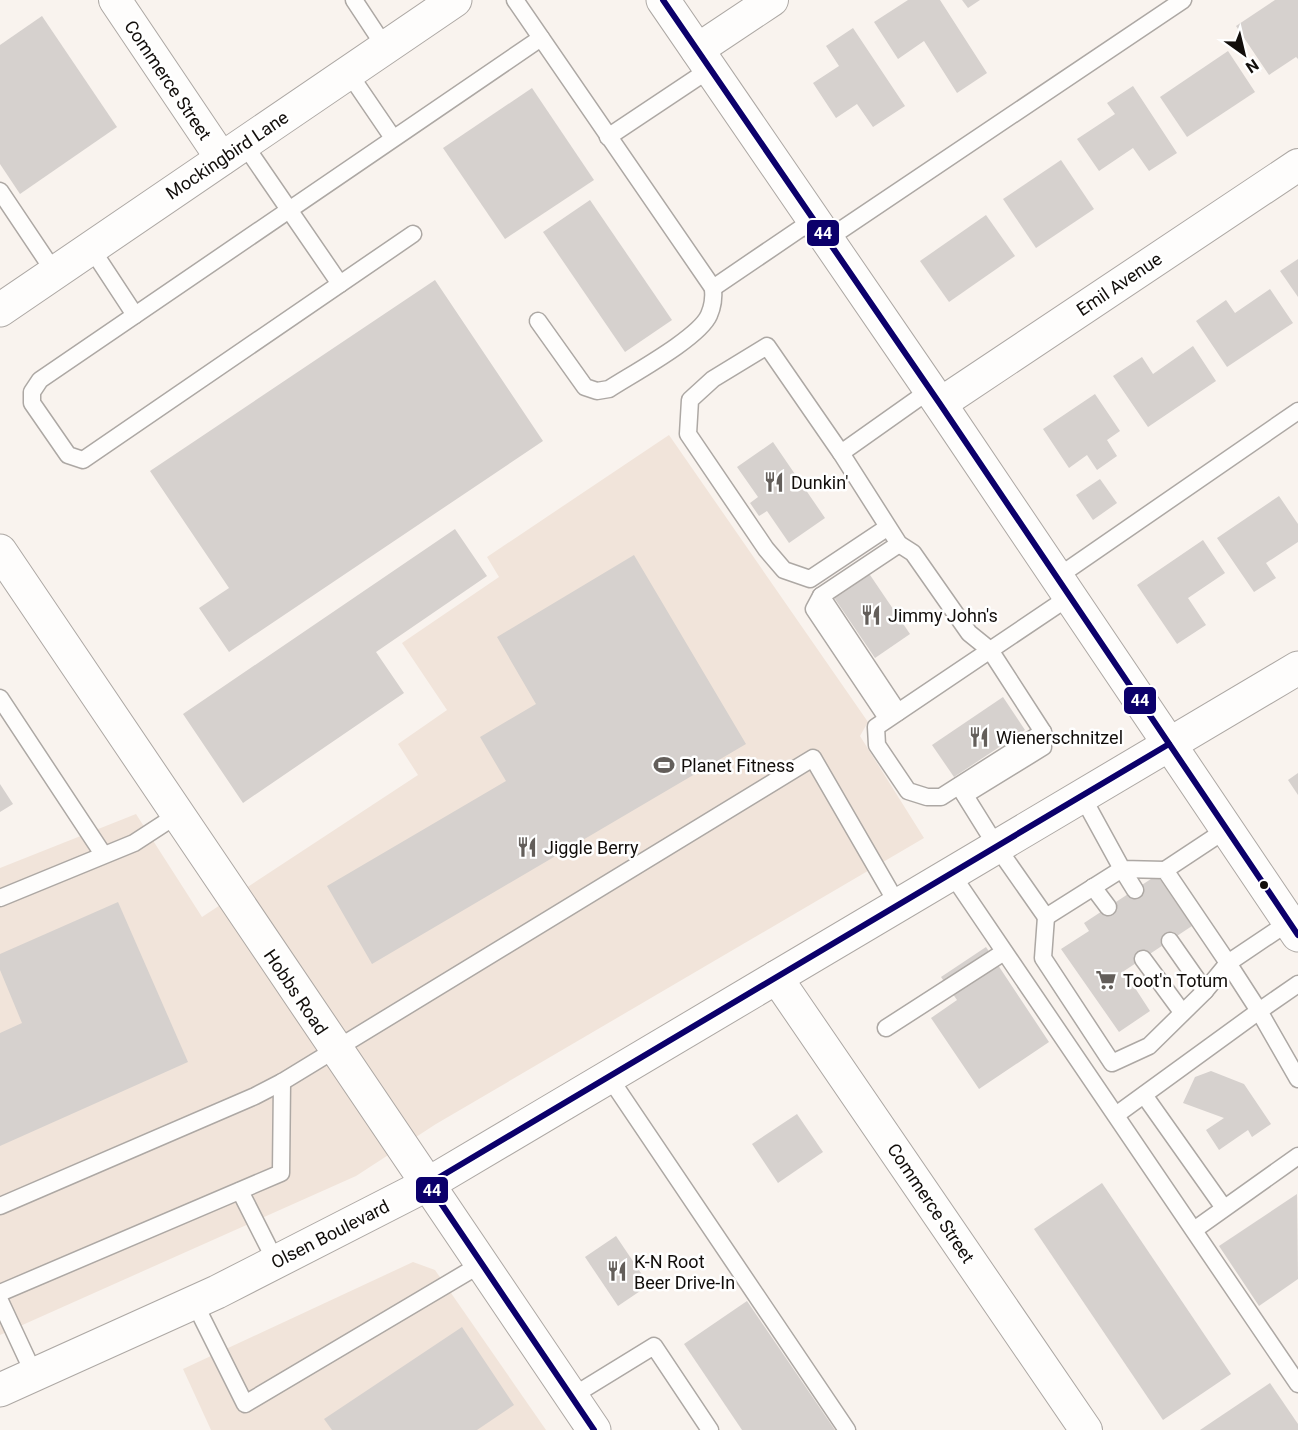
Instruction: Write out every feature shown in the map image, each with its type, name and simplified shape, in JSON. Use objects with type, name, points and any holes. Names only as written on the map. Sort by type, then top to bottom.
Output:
[{"type":"main road","name":"Mockingbird Lane","points":[[0,310],[455,0]]},
{"type":"main road","points":[[663,0],[1294,928]]},
{"type":"main road","name":"Hobbs Road","points":[[3,563],[177,815],[594,1430]]},
{"type":"main road","name":"Olsen Boulevard","points":[[0,1390],[194,1302],[428,1184],[1298,668]]},
{"type":"street","name":"Commerce Street","points":[[115,0],[233,152]]},
{"type":"street","points":[[703,60],[772,0]]},
{"type":"street","name":"Emil Avenue","points":[[935,397],[1298,165]]},
{"type":"street","name":"Commerce Street","points":[[776,977],[1086,1430]]},
{"type":"lane","points":[[354,0],[386,47]]},
{"type":"lane","points":[[515,0],[713,288],[714,301],[708,317],[696,332],[609,389],[597,391],[585,387],[538,321]]},
{"type":"lane","points":[[713,288],[819,230],[1183,0]]},
{"type":"lane","points":[[413,234],[83,460],[68,455],[32,403],[32,392],[40,380],[540,38]]},
{"type":"lane","points":[[609,137],[703,60]]},
{"type":"lane","points":[[348,72],[393,138]]},
{"type":"lane","points":[[233,152],[289,209],[340,284]]},
{"type":"lane","points":[[0,191],[55,273]]},
{"type":"lane","points":[[91,248],[135,315]]},
{"type":"lane","points":[[888,526],[810,579],[784,570],[753,530],[688,434],[690,400],[713,379],[767,346],[841,453],[888,526],[899,544],[913,553],[969,633],[990,650],[1043,732],[962,791],[941,797],[927,797],[908,791],[877,745],[887,719],[990,650],[1062,587],[1298,411]]},
{"type":"lane","points":[[841,453],[935,397]]},
{"type":"lane","points":[[887,719],[821,596],[899,544]]},
{"type":"lane","points":[[0,698],[103,854]]},
{"type":"lane","points":[[0,1206],[255,1096],[282,1082],[813,758],[898,905]]},
{"type":"lane","points":[[962,791],[1046,917],[1043,958],[1112,1063],[1149,1046],[1205,991],[1228,963],[1294,928]]},
{"type":"lane","points":[[1082,795],[1135,890]]},
{"type":"lane","points":[[0,898],[134,843],[177,815]]},
{"type":"lane","points":[[1046,917],[1122,869],[1165,870],[1227,829]]},
{"type":"lane","points":[[1165,870],[1259,1011],[1298,1079]]},
{"type":"lane","points":[[951,873],[1298,1384]]},
{"type":"lane","points":[[1093,888],[1108,907]]},
{"type":"lane","points":[[1170,941],[1205,991]]},
{"type":"lane","points":[[886,1028],[1005,952]]},
{"type":"lane","points":[[1143,959],[1182,1012]]},
{"type":"lane","points":[[1116,1115],[1298,984]]},
{"type":"lane","points":[[609,1077],[847,1430]]},
{"type":"lane","points":[[0,1293],[281,1173],[282,1082]]},
{"type":"lane","points":[[1144,1095],[1224,1208]]},
{"type":"lane","points":[[1194,1230],[1298,1156]]},
{"type":"lane","points":[[240,1191],[276,1262]]},
{"type":"lane","points":[[194,1302],[245,1404],[481,1264]]},
{"type":"lane","points":[[0,1302],[34,1374]]},
{"type":"lane","points":[[571,1397],[654,1347],[710,1430]]},
{"type":"shaded area","points":[[669,435],[868,722],[860,736],[924,838],[436,1124],[356,1176],[0,1335],[0,868],[136,814],[202,917],[418,775],[398,744],[447,710],[402,643],[499,577],[487,557]]},
{"type":"shaded area","points":[[413,1262],[435,1270],[546,1430],[211,1430],[183,1369]]},
{"type":"building","points":[[908,0],[940,0],[987,73],[957,93],[924,41],[898,59],[874,22]]},
{"type":"building","points":[[962,0],[980,0],[968,8]]},
{"type":"building","points":[[1275,0],[1298,0],[1298,59],[1296,57],[1269,75],[1236,26]]},
{"type":"building","points":[[42,16],[117,127],[20,194],[0,164],[0,45]]},
{"type":"building","points":[[853,28],[905,106],[873,127],[857,104],[836,118],[813,83],[839,66],[826,46]]},
{"type":"building","points":[[1228,51],[1255,92],[1187,137],[1160,97]]},
{"type":"building","points":[[1133,86],[1177,153],[1149,171],[1133,148],[1099,171],[1077,139],[1115,114],[1107,103]]},
{"type":"building","points":[[532,88],[594,180],[505,239],[443,148]]},
{"type":"building","points":[[1061,160],[1094,209],[1036,248],[1003,199]]},
{"type":"building","points":[[590,200],[672,320],[625,352],[543,232]]},
{"type":"building","points":[[986,215],[1015,256],[949,302],[920,261]]},
{"type":"building","points":[[1298,259],[1298,297],[1280,271]]},
{"type":"building","points":[[435,280],[543,441],[229,652],[199,608],[229,588],[150,471]]},
{"type":"building","points":[[1270,289],[1293,323],[1227,367],[1196,321],[1226,300],[1235,313]]},
{"type":"building","points":[[1193,346],[1216,381],[1148,427],[1113,376],[1142,357],[1153,374]]},
{"type":"building","points":[[1095,394],[1120,431],[1107,440],[1117,456],[1097,470],[1087,455],[1069,468],[1043,429]]},
{"type":"building","name":"Dunkin'","points":[[773,442],[825,518],[789,543],[767,511],[759,516],[750,503],[758,497],[737,467]]},
{"type":"building","points":[[1100,479],[1117,503],[1093,520],[1076,495]]},
{"type":"building","points":[[1279,496],[1298,524],[1298,542],[1266,563],[1276,578],[1254,592],[1217,538]]},
{"type":"building","points":[[455,529],[487,576],[376,652],[404,693],[243,803],[183,714]]},
{"type":"building","points":[[1203,540],[1225,573],[1188,598],[1206,625],[1177,644],[1137,585]]},
{"type":"building","points":[[634,555],[746,744],[372,964],[327,886],[506,781],[480,737],[536,704],[497,637]]},
{"type":"building","name":"Jimmy John's","points":[[868,572],[910,634],[875,658],[833,596]]},
{"type":"building","name":"Wienerschnitzel","points":[[1003,697],[1025,730],[954,777],[932,745]]},
{"type":"building","points":[[1298,773],[1298,795],[1288,780]]},
{"type":"building","points":[[0,784],[13,804],[0,812]]},
{"type":"building","points":[[1157,875],[1192,926],[1124,971],[1150,1011],[1119,1032],[1061,949],[1089,931],[1084,923]]},
{"type":"building","points":[[118,902],[188,1062],[0,1146],[0,1033],[22,1023],[0,970],[0,954]]},
{"type":"building","points":[[986,947],[1049,1042],[979,1089],[931,1018],[957,1000],[941,977]]},
{"type":"building","points":[[1211,1071],[1244,1084],[1271,1124],[1252,1137],[1248,1130],[1219,1150],[1206,1130],[1224,1118],[1183,1103],[1195,1077]]},
{"type":"building","points":[[797,1114],[823,1152],[778,1183],[752,1144]]},
{"type":"building","points":[[1102,1183],[1231,1374],[1163,1420],[1034,1229]]},
{"type":"building","points":[[1297,1194],[1298,1279],[1259,1306],[1219,1246]]},
{"type":"building","name":"K-N Root Beer Drive-In","points":[[616,1236],[649,1285],[618,1306],[585,1257]]},
{"type":"building","points":[[747,1301],[835,1430],[742,1430],[684,1344]]},
{"type":"building","points":[[462,1327],[514,1405],[477,1430],[332,1430],[324,1419]]},
{"type":"building","points":[[1270,1383],[1298,1424],[1298,1430],[1200,1430]]},
{"type":"transit line","name":"44","points":[[663,0],[940,404],[1298,935]]},
{"type":"transit line","name":"44","points":[[594,1430],[428,1184],[1169,744]]},
{"type":"place","name":"Dunkin'","points":[[774,482]]},
{"type":"place","name":"Jimmy John's","points":[[871,615]]},
{"type":"place","name":"Wienerschnitzel","points":[[979,737]]},
{"type":"place","name":"Planet Fitness","points":[[664,765]]},
{"type":"place","name":"Jiggle Berry","points":[[527,847]]},
{"type":"place","name":"Toot'n Totum","points":[[1106,980]]},
{"type":"place","name":"K-N Root Beer Drive-In","points":[[617,1271]]}]
